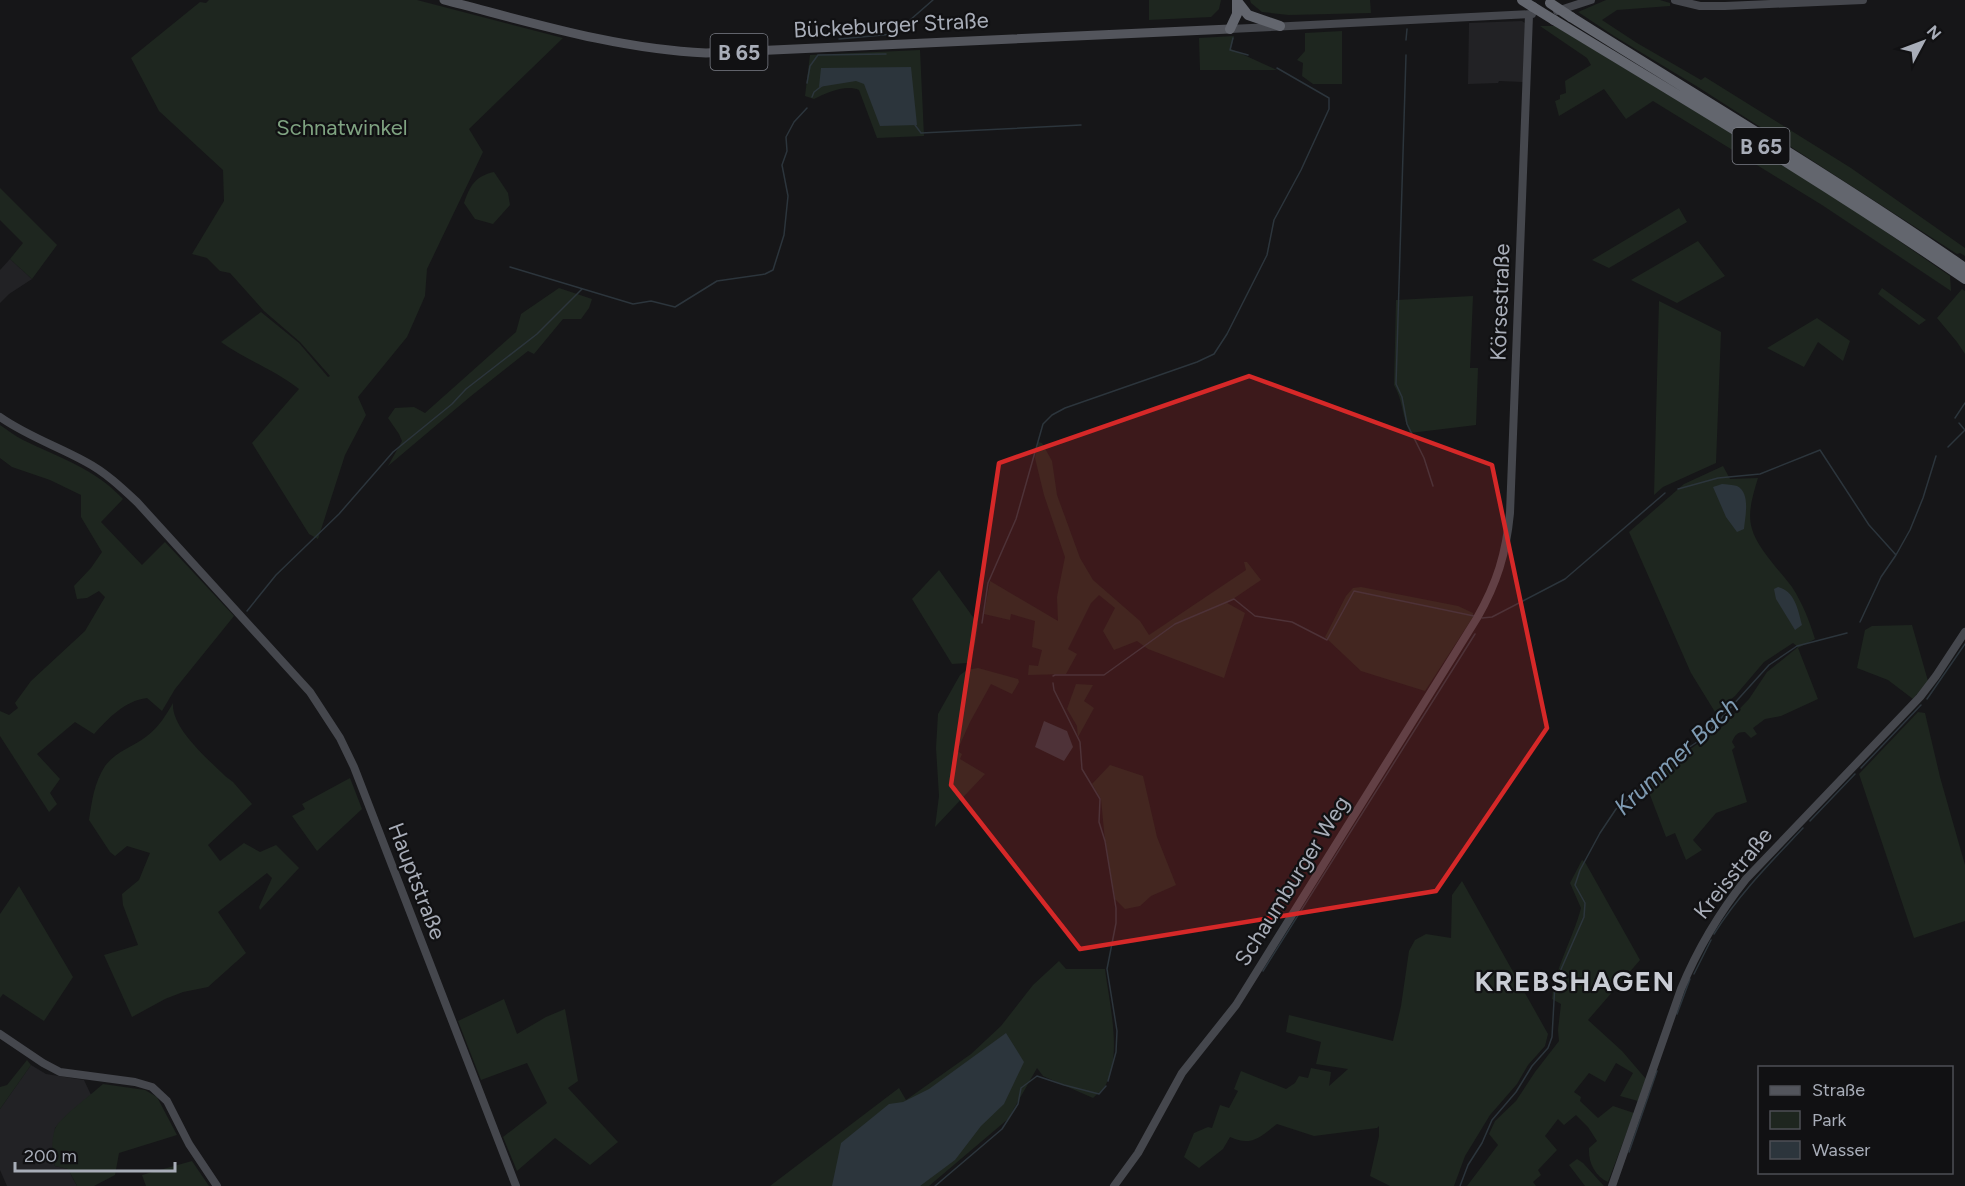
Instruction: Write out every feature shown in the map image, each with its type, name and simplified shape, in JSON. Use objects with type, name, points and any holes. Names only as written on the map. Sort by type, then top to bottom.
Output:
[{"type":"highway","points":[[1237,0],[1248,15],[1280,26]]},
{"type":"highway","points":[[1230,29],[1237,14],[1237,0]]},
{"type":"highway","name":"B 65","points":[[1522,0],[1531,11],[1554,20],[1812,177],[1965,279]]},
{"type":"highway","name":"B 65","points":[[1547,2],[1797,156],[1965,268]]},
{"type":"main road","name":"Bückeburger Straße","points":[[444,0],[619,44],[666,51],[706,53],[1230,29]]},
{"type":"street","points":[[1230,29],[1570,8],[1591,0]]},
{"type":"street","points":[[1675,0],[1712,6],[1863,0]]},
{"type":"street","name":"Körsestraße","points":[[1493,589],[1507,542],[1510,513],[1531,11]]},
{"type":"street","name":"Hauptstraße","points":[[0,417],[35,438],[86,461],[119,485],[310,692],[331,723],[354,767],[516,1186]]},
{"type":"street","name":"Schaumburger Weg","points":[[1114,1186],[1144,1143],[1182,1073],[1236,1005],[1478,617],[1493,589]]},
{"type":"street","name":"Kreisstraße","points":[[1612,1186],[1681,989],[1708,930],[1746,879],[1913,704],[1936,676],[1965,632]]},
{"type":"street","points":[[0,1034],[60,1072],[135,1082],[152,1087],[167,1101],[189,1144],[217,1186]]},
{"type":"highlighted area","points":[[1249,376],[1492,465],[1547,728],[1436,891],[1080,949],[951,785],[999,463]]},
{"type":"shaded area","points":[[1522,21],[1525,23],[1523,82],[1499,81],[1498,83],[1468,84],[1469,23]]},
{"type":"shaded area","points":[[10,259],[32,279],[0,303],[0,270]]},
{"type":"shaded area","points":[[31,1065],[46,1074],[84,1080],[91,1095],[55,1128],[53,1156],[55,1166],[68,1169],[77,1186],[7,1186],[0,1170],[0,1109]]},
{"type":"green space","name":"Schnatwinkel","points":[[209,0],[417,0],[563,38],[469,129],[483,152],[427,269],[425,296],[407,337],[358,397],[366,415],[345,455],[318,539],[309,534],[252,443],[299,389],[221,342],[261,312],[299,343],[328,377],[330,376],[300,342],[264,311],[230,273],[220,271],[207,258],[192,254],[224,201],[223,170],[159,111],[131,58],[200,2],[206,3]]},
{"type":"green space","points":[[1149,0],[1221,0],[1219,9],[1211,17],[1149,20]]},
{"type":"green space","points":[[1250,0],[1370,0],[1371,13],[1289,15],[1262,12]]},
{"type":"green space","points":[[1606,0],[1660,0],[1670,3],[1670,6],[1617,10],[1602,20],[1701,80],[1705,77],[1851,168],[1965,248],[1965,256],[1957,254],[1578,12]]},
{"type":"green space","points":[[1540,26],[1555,26],[1857,212],[1950,276],[1951,291],[1822,205],[1653,101],[1626,119],[1604,89],[1559,116],[1555,101],[1560,99],[1560,95],[1566,93],[1565,81],[1591,65],[1587,58]]},
{"type":"green space","points":[[1342,31],[1342,84],[1313,84],[1302,76],[1303,63],[1297,60],[1305,51],[1305,33]]},
{"type":"green space","points":[[1234,36],[1231,49],[1277,70],[1200,70],[1199,38]]},
{"type":"green space","points":[[920,50],[924,136],[877,138],[859,90],[854,88],[830,92],[814,99],[805,96],[810,55]]},
{"type":"green space","points":[[494,172],[508,193],[510,205],[493,224],[475,219],[464,203],[474,183],[482,176]]},
{"type":"green space","points":[[0,188],[57,245],[32,279],[10,259],[23,243],[0,220]]},
{"type":"green space","points":[[1679,208],[1687,222],[1609,268],[1592,260]]},
{"type":"green space","points":[[1698,241],[1725,276],[1677,303],[1631,280]]},
{"type":"green space","points":[[559,288],[592,299],[581,319],[563,319],[534,354],[528,351],[388,466],[402,441],[388,418],[395,408],[414,407],[425,413],[516,332],[521,314]]},
{"type":"green space","points":[[1882,288],[1926,320],[1919,325],[1878,294]]},
{"type":"green space","points":[[1962,289],[1965,291],[1965,354],[1937,318]]},
{"type":"green space","points":[[1473,296],[1470,368],[1478,368],[1476,425],[1410,433],[1394,385],[1396,300]]},
{"type":"green space","points":[[1659,301],[1721,332],[1716,463],[1663,487],[1654,495]]},
{"type":"green space","points":[[1817,318],[1850,341],[1843,361],[1818,342],[1804,367],[1767,348]]},
{"type":"green space","points":[[0,425],[23,440],[88,471],[112,488],[123,499],[101,522],[142,565],[165,542],[234,616],[175,689],[162,711],[147,698],[124,706],[94,734],[75,722],[37,754],[60,779],[50,793],[57,804],[49,812],[0,736],[0,711],[9,715],[18,708],[15,703],[31,681],[85,631],[105,597],[99,591],[87,598],[77,599],[74,586],[102,552],[81,517],[81,495],[50,480],[12,467],[0,458]]},
{"type":"green space","points":[[1038,442],[1042,443],[1052,461],[1057,495],[1080,558],[1093,580],[1140,621],[1149,635],[1246,570],[1244,562],[1247,562],[1261,580],[1227,603],[1245,613],[1224,678],[1148,649],[1137,641],[1114,650],[1103,631],[1115,608],[1099,595],[1091,603],[1068,649],[1077,654],[1066,674],[1028,675],[1029,665],[1038,666],[1042,650],[1032,647],[1035,621],[1011,614],[1010,620],[984,614],[990,581],[1058,621],[1057,597],[1065,557],[1044,495],[1035,458]]},
{"type":"green space","points":[[1723,466],[1730,479],[1758,478],[1750,510],[1752,529],[1764,551],[1792,587],[1808,619],[1815,639],[1798,648],[1818,699],[1781,716],[1765,719],[1753,728],[1757,734],[1751,738],[1745,732],[1735,736],[1732,742],[1735,747],[1732,750],[1747,802],[1716,813],[1693,840],[1702,850],[1686,860],[1675,833],[1666,837],[1647,787],[1672,762],[1723,726],[1749,699],[1767,672],[1798,647],[1793,643],[1764,662],[1735,696],[1715,712],[1691,673],[1629,532],[1684,484]]},
{"type":"green space","points":[[939,570],[978,624],[973,650],[967,663],[952,664],[912,599]]},
{"type":"green space","points":[[1361,587],[1458,606],[1473,613],[1473,617],[1425,691],[1361,671],[1325,637],[1346,596],[1353,588]]},
{"type":"green space","points":[[1912,625],[1928,681],[1913,699],[1888,680],[1857,668],[1865,630],[1872,626]]},
{"type":"green space","points":[[978,668],[1018,679],[1019,682],[1012,694],[991,684],[957,751],[962,754],[960,759],[985,774],[935,827],[939,796],[936,748],[938,714],[960,675],[967,670]]},
{"type":"green space","points":[[1076,684],[1093,685],[1084,701],[1094,708],[1078,737],[1077,726],[1067,709]]},
{"type":"green space","points":[[173,703],[174,713],[184,733],[252,804],[208,845],[220,861],[244,843],[260,852],[276,845],[299,868],[260,910],[259,907],[272,878],[267,873],[218,912],[246,953],[208,987],[183,992],[165,999],[132,1017],[104,955],[138,945],[123,905],[122,894],[139,880],[150,853],[127,846],[115,856],[89,820],[92,799],[105,766],[119,753],[151,732],[162,721]]},
{"type":"green space","points":[[1918,712],[1925,713],[1965,865],[1965,921],[1914,938],[1859,774]]},
{"type":"green space","points":[[1110,765],[1143,776],[1157,837],[1176,885],[1151,896],[1140,906],[1125,909],[1115,899],[1105,841],[1101,799],[1092,784]]},
{"type":"green space","points":[[350,778],[362,809],[317,851],[292,816],[305,809],[302,804]]},
{"type":"green space","points":[[1582,860],[1640,960],[1588,1020],[1622,1051],[1646,1079],[1638,1101],[1620,1096],[1633,1073],[1616,1063],[1605,1082],[1589,1073],[1574,1092],[1598,1118],[1613,1106],[1634,1113],[1608,1182],[1593,1168],[1590,1158],[1589,1148],[1597,1141],[1576,1115],[1564,1125],[1558,1119],[1545,1136],[1557,1150],[1538,1170],[1541,1175],[1533,1182],[1536,1186],[1467,1186],[1498,1145],[1489,1134],[1495,1121],[1516,1101],[1559,1041],[1561,1004],[1552,999],[1560,964],[1581,908],[1570,883]]},
{"type":"green space","points":[[1462,881],[1548,1034],[1545,1046],[1490,1115],[1465,1156],[1454,1186],[1390,1186],[1370,1176],[1379,1126],[1314,1136],[1277,1124],[1250,1141],[1230,1137],[1223,1149],[1199,1168],[1184,1157],[1194,1133],[1208,1127],[1212,1128],[1220,1105],[1229,1108],[1238,1091],[1234,1089],[1241,1071],[1286,1089],[1295,1083],[1299,1076],[1308,1078],[1311,1068],[1331,1072],[1329,1086],[1348,1069],[1316,1064],[1321,1042],[1286,1032],[1289,1015],[1393,1041],[1409,951],[1415,940],[1426,934],[1451,938],[1452,895]]},
{"type":"green space","points":[[19,886],[73,977],[44,1021],[3,994],[0,998],[0,914]]},
{"type":"green space","points":[[1059,961],[1066,969],[1105,969],[1112,1014],[1113,1063],[1103,1089],[1093,1098],[1043,1076],[1037,1068],[1008,1119],[929,1186],[770,1186],[899,1088],[906,1100],[971,1054],[1001,1026],[1033,985]]},
{"type":"green space","points":[[504,999],[517,1034],[565,1009],[578,1081],[568,1088],[618,1142],[590,1165],[555,1138],[517,1171],[503,1137],[547,1103],[527,1063],[481,1080],[458,1021]]},
{"type":"green space","points":[[27,1060],[31,1065],[0,1109],[0,1087],[7,1085]]},
{"type":"green space","points":[[103,1084],[145,1090],[157,1097],[177,1135],[119,1153],[115,1175],[94,1186],[77,1186],[68,1169],[55,1166],[52,1148],[55,1129],[76,1106]]},
{"type":"green space","points":[[1577,1159],[1604,1186],[1585,1186],[1569,1165]]},
{"type":"green space","points":[[192,1161],[209,1186],[146,1186],[142,1175]]},
{"type":"water","points":[[911,67],[917,125],[880,126],[864,84],[856,81],[819,87],[821,68]]},
{"type":"water","points":[[1722,484],[1737,486],[1746,500],[1744,529],[1737,532],[1726,517],[1713,487]]},
{"type":"water","points":[[1778,587],[1784,589],[1792,597],[1797,607],[1802,625],[1795,630],[1776,599],[1774,589]]},
{"type":"water","points":[[1044,721],[1067,731],[1073,747],[1064,761],[1035,747]]},
{"type":"water","points":[[1006,1033],[1024,1062],[1004,1104],[981,1126],[955,1160],[920,1186],[832,1186],[841,1143],[889,1104],[903,1102],[929,1089]]},
{"type":"waterway","points":[[839,39],[894,34],[933,0]]},
{"type":"waterway","points":[[1406,40],[1407,29]]},
{"type":"waterway","points":[[1233,38],[1230,50],[1248,55]]},
{"type":"waterway","points":[[807,83],[810,66],[818,55],[886,54]]},
{"type":"waterway","points":[[1406,55],[1396,384],[1402,397],[1407,424],[1424,458],[1433,486]]},
{"type":"waterway","points":[[982,623],[988,583],[1016,519],[1043,424],[1052,415],[1065,408],[1214,354],[1227,334],[1267,255],[1274,220],[1301,170],[1329,109],[1329,98],[1277,68]]},
{"type":"waterway","points":[[812,97],[814,92],[823,85]]},
{"type":"waterway","points":[[510,267],[633,304],[651,301],[675,307],[717,281],[765,274],[773,270],[784,235],[788,196],[782,165],[787,151],[786,137],[794,122],[807,108]]},
{"type":"waterway","points":[[915,125],[921,133],[1081,125]]},
{"type":"waterway","points":[[247,611],[276,575],[339,514],[393,452],[452,404],[466,389],[537,334],[582,289]]},
{"type":"waterway","name":"Krummer Bach","points":[[1955,418],[1965,403]]},
{"type":"waterway","name":"Krummer Bach","points":[[1959,423],[1964,429]]},
{"type":"waterway","name":"Krummer Bach","points":[[1948,447],[1965,430]]},
{"type":"waterway","points":[[1678,489],[1718,478],[1760,474],[1820,450],[1869,525],[1896,555]]},
{"type":"waterway","name":"Krummer Bach","points":[[1860,622],[1881,577],[1910,530],[1936,456]]},
{"type":"waterway","points":[[1482,618],[1492,617],[1565,579],[1665,493]]},
{"type":"waterway","points":[[1053,676],[1104,675],[1175,624],[1234,599],[1255,616],[1292,622],[1327,640],[1354,591],[1474,616]]},
{"type":"waterway","name":"Krummer Bach","points":[[1460,1186],[1468,1165],[1482,1143],[1492,1120],[1548,1048],[1552,1037],[1555,983],[1584,917],[1585,903],[1575,885],[1580,870],[1616,809],[1647,784],[1670,760],[1703,738],[1769,665],[1797,646],[1847,633]]},
{"type":"waterway","points":[[1263,971],[1475,634]]},
{"type":"waterway","points":[[1927,699],[1965,644]]},
{"type":"waterway","points":[[1053,683],[1054,690],[1080,742],[1082,769],[1100,799],[1099,822],[1105,841],[1116,908],[1116,923],[1107,969],[1117,1031],[1116,1052],[1108,1081]]},
{"type":"waterway","points":[[1861,768],[1921,705]]},
{"type":"waterway","points":[[1810,821],[1855,774]]},
{"type":"waterway","points":[[1714,934],[1745,892],[1803,828]]},
{"type":"waterway","points":[[1694,974],[1711,940]]},
{"type":"waterway","points":[[1677,1014],[1690,979]]},
{"type":"waterway","points":[[1629,1152],[1657,1071]]},
{"type":"waterway","points":[[935,1186],[1002,1129],[1018,1104],[1021,1088],[1037,1076],[1099,1094],[1106,1086]]},
{"type":"district","name":"KREBSHAGEN","points":[[1575,981]]}]
